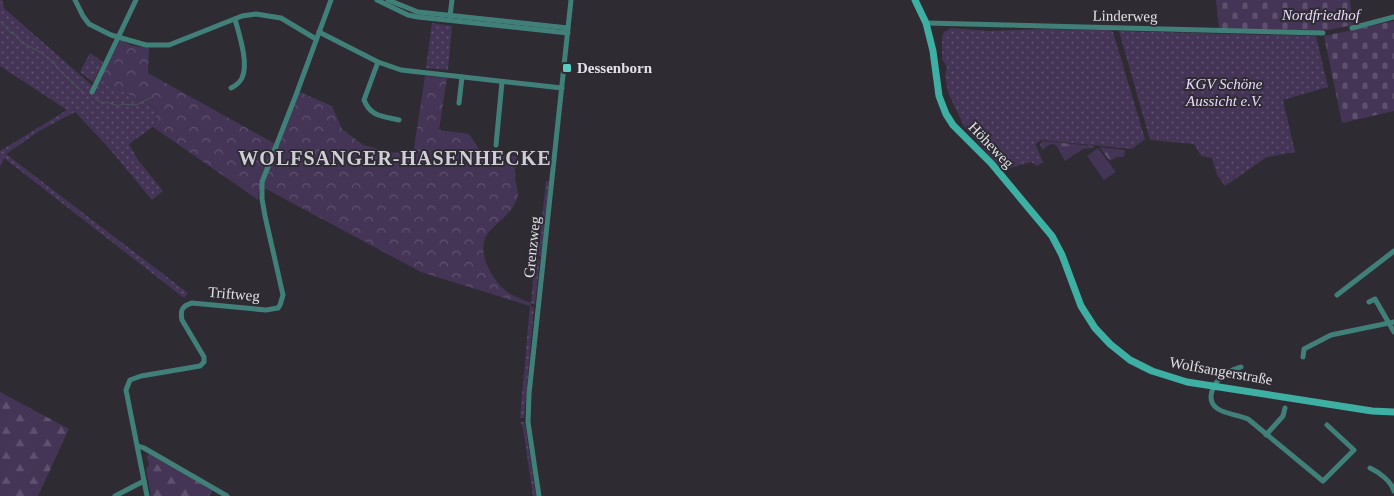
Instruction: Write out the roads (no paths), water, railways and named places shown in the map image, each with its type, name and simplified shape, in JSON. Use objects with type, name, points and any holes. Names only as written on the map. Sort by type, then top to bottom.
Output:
[{"type":"street","points":[[75,0],[89,24],[111,35],[136,44],[169,44],[235,19],[256,14],[272,16],[294,25],[316,39]]},
{"type":"street","points":[[92,92],[136,0]]},
{"type":"street","name":"Triftweg","points":[[147,496],[126,390],[130,380],[141,376],[200,366],[204,362],[204,357],[182,320],[182,308],[192,303],[266,310],[278,308],[280,305],[283,295],[265,216],[262,182],[331,0]]},
{"type":"street","points":[[377,0],[408,15],[418,17],[568,31]]},
{"type":"street","points":[[388,0],[418,12],[568,31]]},
{"type":"street","points":[[450,16],[452,0]]},
{"type":"street","name":"Grenzweg","points":[[540,496],[528,422],[529,394],[571,0]]},
{"type":"street","name":"Höheweg","points":[[915,0],[926,23],[933,51],[939,96],[946,114],[953,125],[991,163],[1052,236],[1062,255],[1076,296]]},
{"type":"street","points":[[1352,28],[1394,17]]},
{"type":"street","points":[[231,88],[242,79],[244,70],[244,57],[235,19]]},
{"type":"street","name":"Linderweg","points":[[926,23],[1323,32]]},
{"type":"street","points":[[320,32],[378,62],[401,70],[562,88]]},
{"type":"street","points":[[378,62],[364,100],[370,111],[374,114],[399,120]]},
{"type":"street","points":[[460,103],[462,77]]},
{"type":"street","points":[[496,145],[502,82]]},
{"type":"street","points":[[1337,295],[1394,251]]},
{"type":"street","name":"Wolfsangerstraße","points":[[1076,296],[1080,306],[1110,344],[1130,360],[1166,376],[1187,382],[1372,411],[1394,412]]},
{"type":"street","points":[[1369,302],[1375,299],[1391,323],[1394,332]]},
{"type":"street","points":[[1303,357],[1304,349],[1331,335],[1391,323]]},
{"type":"street","points":[[1241,367],[1221,377],[1214,386],[1210,396],[1214,406],[1219,410],[1239,415],[1248,420],[1323,481],[1354,450],[1327,425]]},
{"type":"street","points":[[1266,435],[1283,416],[1285,408]]},
{"type":"street","points":[[138,446],[227,496]]},
{"type":"street","points":[[1370,468],[1378,472],[1393,486],[1394,491]]},
{"type":"street","points":[[114,496],[144,481]]},
{"type":"waterway","points":[[0,21],[21,42],[54,62],[57,68],[85,94]]},
{"type":"waterway","points":[[95,98],[103,104],[106,102],[119,106],[122,104],[136,105],[154,96]]},
{"type":"place","name":"Dessenborn","points":[[567,68]]},
{"type":"district","name":"WOLFSANGER-HASENHECKE","points":[[395,158]]},
{"type":"park label","name":"Nordfriedhof","points":[[1321,15]]},
{"type":"park label","name":"KGV Schöne Aussicht e.V.","points":[[1224,92]]}]
